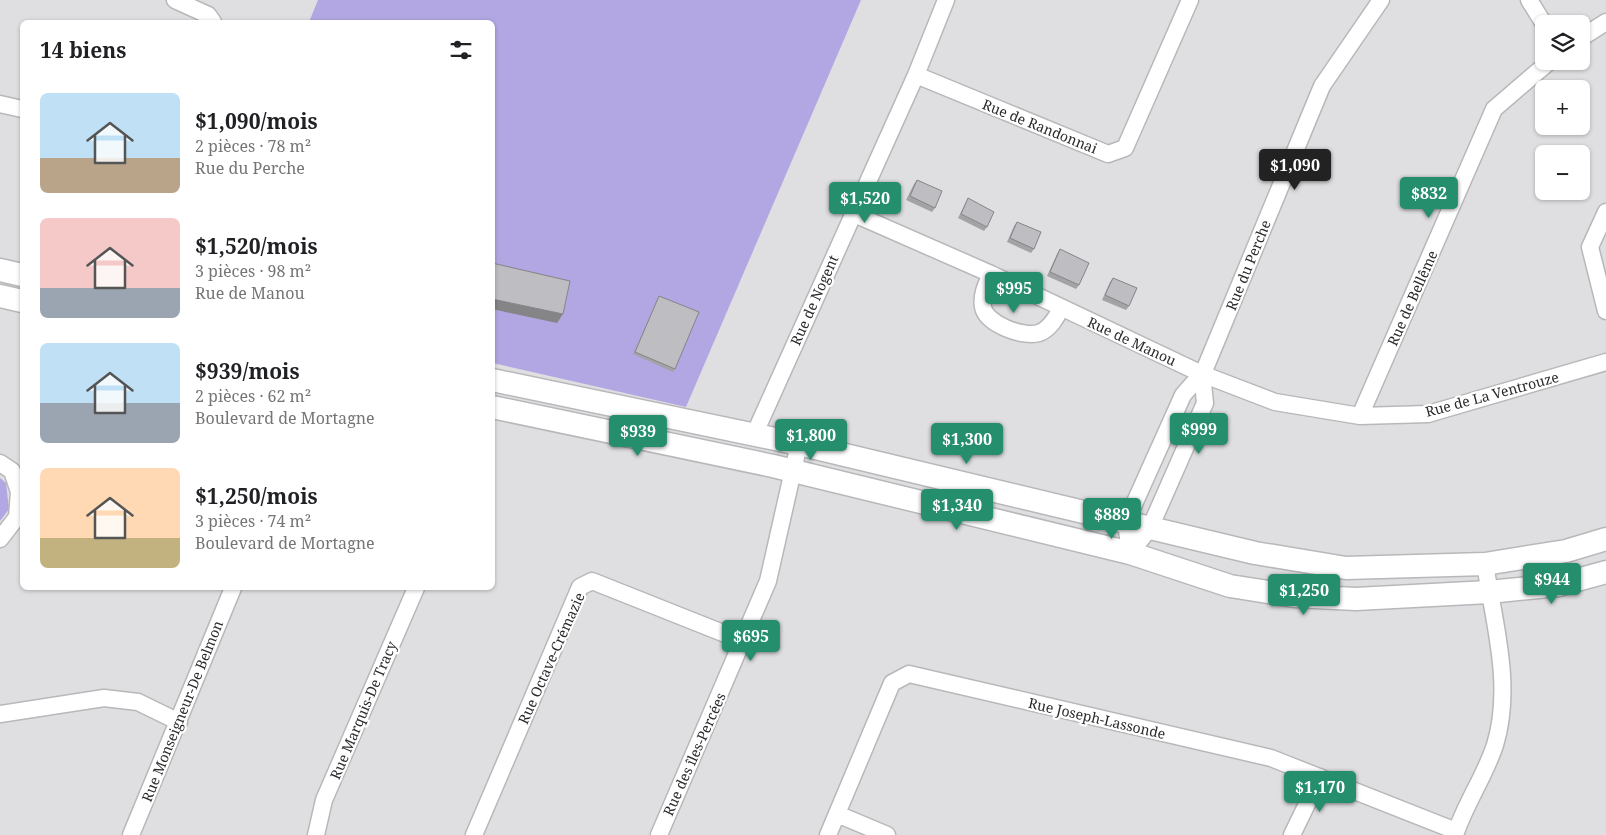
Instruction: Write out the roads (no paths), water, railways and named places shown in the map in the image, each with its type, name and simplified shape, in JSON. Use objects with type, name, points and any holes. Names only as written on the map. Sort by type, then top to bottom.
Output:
[{"type":"main road","points":[[0,270],[20,275]]},
{"type":"main road","points":[[0,296],[20,301]]},
{"type":"main road","points":[[497,381],[799,444],[1255,553],[1346,568],[1485,564],[1566,551],[1606,539]]},
{"type":"main road","points":[[495,408],[792,471],[1130,553],[1230,586],[1294,596],[1356,599],[1489,592],[1559,585],[1606,572]]},
{"type":"street","points":[[175,0],[208,15],[212,20]]},
{"type":"street","name":"Rue de Nogent","points":[[754,435],[916,75],[946,0]]},
{"type":"street","name":"Rue de Randonnai","points":[[916,75],[1108,154],[1125,148],[1190,0]]},
{"type":"street","name":"Rue du Perche","points":[[1126,522],[1183,395],[1202,374],[1322,86],[1381,0]]},
{"type":"street","points":[[1529,0],[1538,15]]},
{"type":"street","points":[[1590,32],[1606,22]]},
{"type":"street","name":"Rue de Bellême","points":[[1360,416],[1494,109],[1540,70]]},
{"type":"street","points":[[0,104],[20,109]]},
{"type":"street","points":[[1606,212],[1590,247],[1606,312]]},
{"type":"street","name":"Rue de Manou","points":[[852,214],[991,274],[1202,374]]},
{"type":"street","points":[[991,274],[983,293],[984,309],[995,323],[1018,332],[1038,333],[1053,323],[1061,308]]},
{"type":"street","name":"Rue de La Ventrouze","points":[[1202,374],[1275,402],[1360,416],[1428,414],[1606,362]]},
{"type":"street","name":"Rue du Perche","points":[[1130,553],[1150,528],[1204,402],[1202,374]]},
{"type":"street","name":"Rue des îles-Percées","points":[[659,835],[768,581],[799,444]]},
{"type":"street","points":[[0,463],[12,471],[19,492],[18,517],[0,539]]},
{"type":"street","points":[[1126,522],[1130,553]]},
{"type":"street","points":[[1455,833],[1495,744],[1504,690],[1498,639],[1485,564]]},
{"type":"street","name":"Rue Octave-Crémazie","points":[[474,835],[580,587],[592,580],[743,642]]},
{"type":"street","name":"Rue Monseigneur-De Belmon","points":[[131,835],[232,590]]},
{"type":"street","name":"Rue Marquis-De Tracy","points":[[316,835],[324,800],[410,590]]},
{"type":"street","name":"Rue Joseph-Lassonde","points":[[828,835],[892,682],[909,674],[1271,758],[1455,833]]},
{"type":"street","points":[[0,714],[104,698],[138,702],[179,722]]},
{"type":"street","points":[[1292,835],[1320,777]]},
{"type":"street","points":[[837,814],[887,835]]}]
